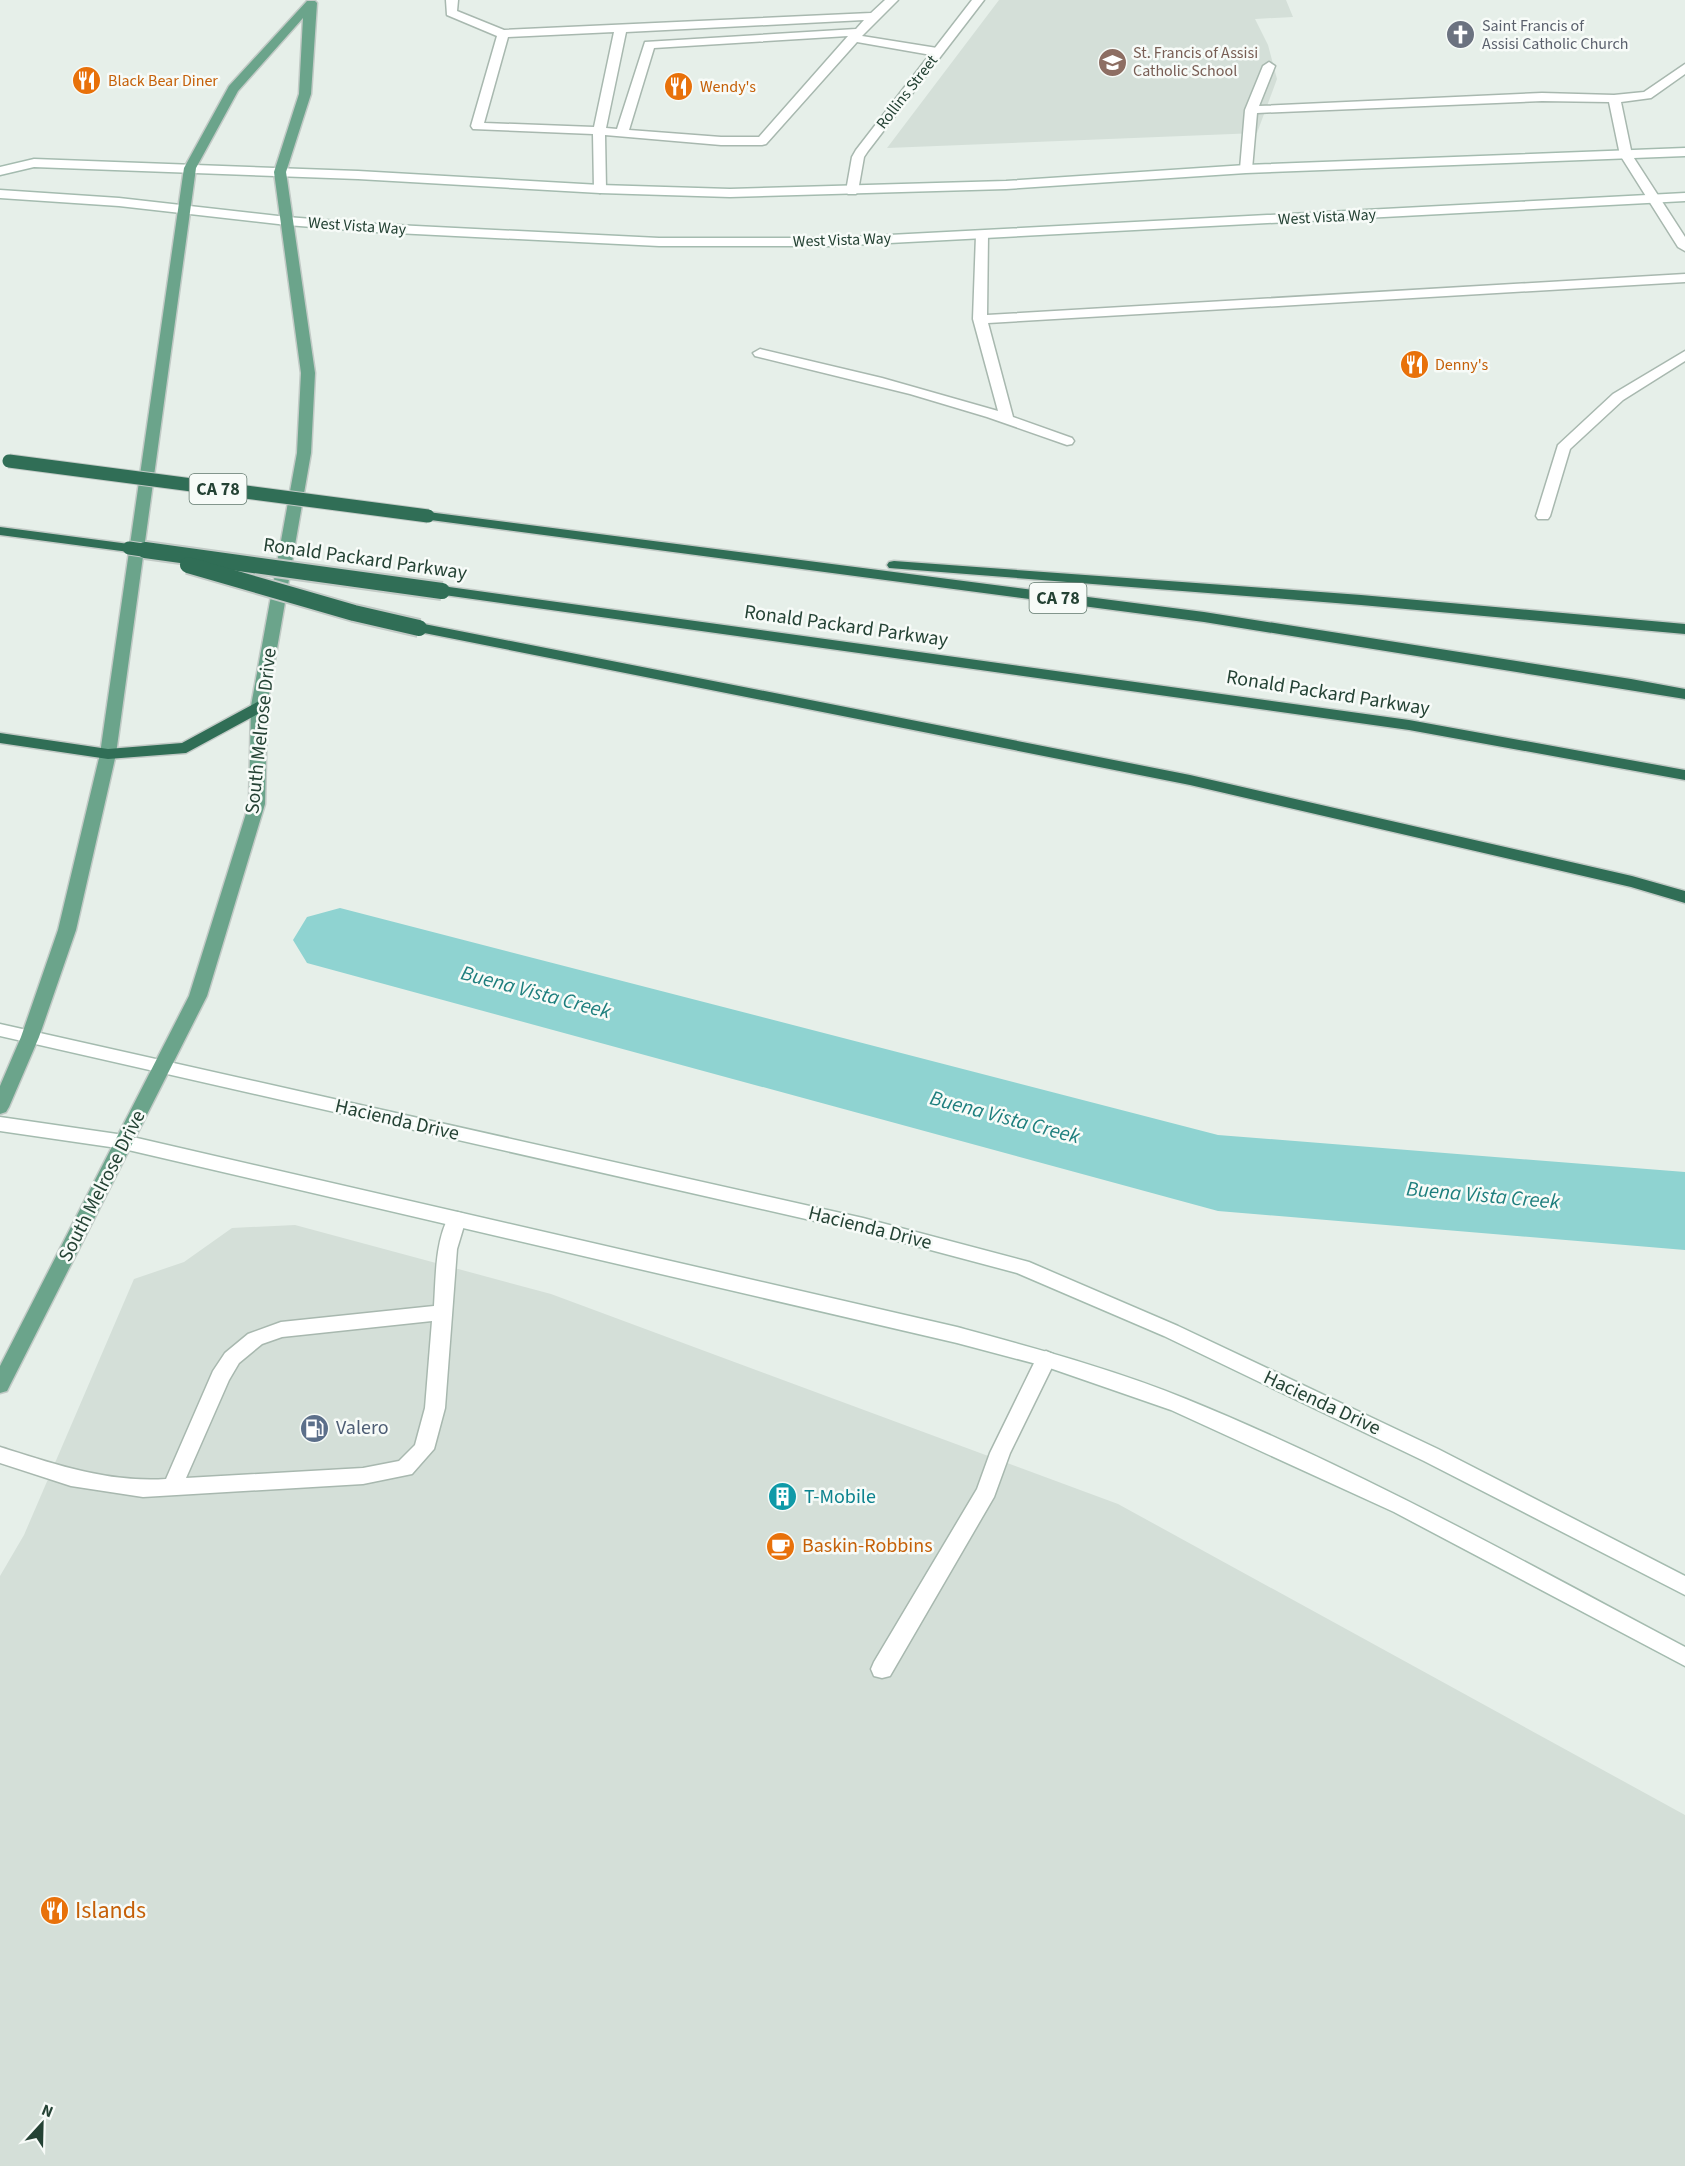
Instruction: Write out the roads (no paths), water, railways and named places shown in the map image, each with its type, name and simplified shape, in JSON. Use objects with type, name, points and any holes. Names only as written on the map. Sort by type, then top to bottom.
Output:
[{"type":"highway","name":"CA 78","points":[[4,460],[1204,617],[1685,694]]},
{"type":"highway","name":"Ronald Packard Parkway","points":[[0,531],[1409,725],[1685,775]]},
{"type":"highway","points":[[129,548],[354,613],[1190,780],[1632,882],[1685,897]]},
{"type":"highway","points":[[691,550],[1361,600],[1685,629]]},
{"type":"highway","points":[[0,738],[108,754],[186,748],[259,706]]},
{"type":"main road","points":[[452,0],[451,13],[503,33],[874,16]]},
{"type":"main road","points":[[503,33],[477,126],[599,131],[721,141],[762,141],[856,35],[892,0]]},
{"type":"main road","name":"Rollins Street","points":[[852,191],[858,157],[862,150],[978,0]]},
{"type":"main road","points":[[0,1107],[30,1037],[67,930],[108,754],[190,168],[233,89],[312,3]]},
{"type":"main road","points":[[280,171],[305,94],[312,3]]},
{"type":"main road","points":[[600,189],[599,131],[621,27]]},
{"type":"main road","points":[[622,133],[649,45],[856,35],[937,52]]},
{"type":"main road","points":[[1246,169],[1251,110],[1269,66]]},
{"type":"main road","points":[[1251,110],[1542,97],[1614,99],[1647,95],[1685,68]]},
{"type":"main road","points":[[1614,99],[1626,156],[1685,247]]},
{"type":"main road","points":[[0,171],[34,163],[280,171],[600,189],[730,193],[1006,185],[1246,169],[1685,152]]},
{"type":"main road","name":"South Melrose Drive","points":[[0,1385],[198,996],[257,804],[259,706],[304,453],[308,373],[280,171]]},
{"type":"main road","name":"West Vista Way","points":[[0,194],[119,202],[287,221],[659,242],[832,242],[1685,197]]},
{"type":"main road","points":[[982,235],[980,319],[1006,417]]},
{"type":"main road","points":[[980,319],[1685,278]]},
{"type":"main road","points":[[760,353],[922,391],[1006,417],[1067,441]]},
{"type":"main road","points":[[1543,516],[1563,448],[1618,397],[1685,354]]},
{"type":"main road","name":"Hacienda Drive","points":[[0,1030],[851,1222],[1022,1267],[1171,1331],[1431,1455],[1685,1586]]},
{"type":"main road","points":[[0,1124],[124,1142],[946,1333],[1046,1359],[1178,1404],[1401,1506],[1685,1657]]},
{"type":"main road","points":[[0,1455],[71,1478],[143,1489],[363,1476],[405,1468],[424,1449],[435,1408],[448,1249],[457,1219]]},
{"type":"main road","points":[[172,1488],[220,1377],[232,1358],[255,1339],[281,1330],[443,1312]]},
{"type":"main road","points":[[882,1669],[987,1491],[1000,1453],[1046,1359]]},
{"type":"waterway","name":"Buena Vista Creek","points":[[340,940],[1218,1173],[1685,1211]]},
{"type":"place","name":"Saint Francis of Assisi Catholic Church","points":[[1461,35]]},
{"type":"place","name":"St. Francis of Assisi Catholic School","points":[[1112,62]]},
{"type":"place","name":"Black Bear Diner","points":[[87,81]]},
{"type":"place","name":"Wendy's","points":[[679,87]]},
{"type":"place","name":"Denny's","points":[[1414,365]]},
{"type":"place","name":"Valero","points":[[315,1428]]},
{"type":"place","name":"T-Mobile","points":[[783,1497]]},
{"type":"place","name":"Baskin-Robbins","points":[[781,1546]]},
{"type":"place","name":"Islands","points":[[54,1910]]}]
